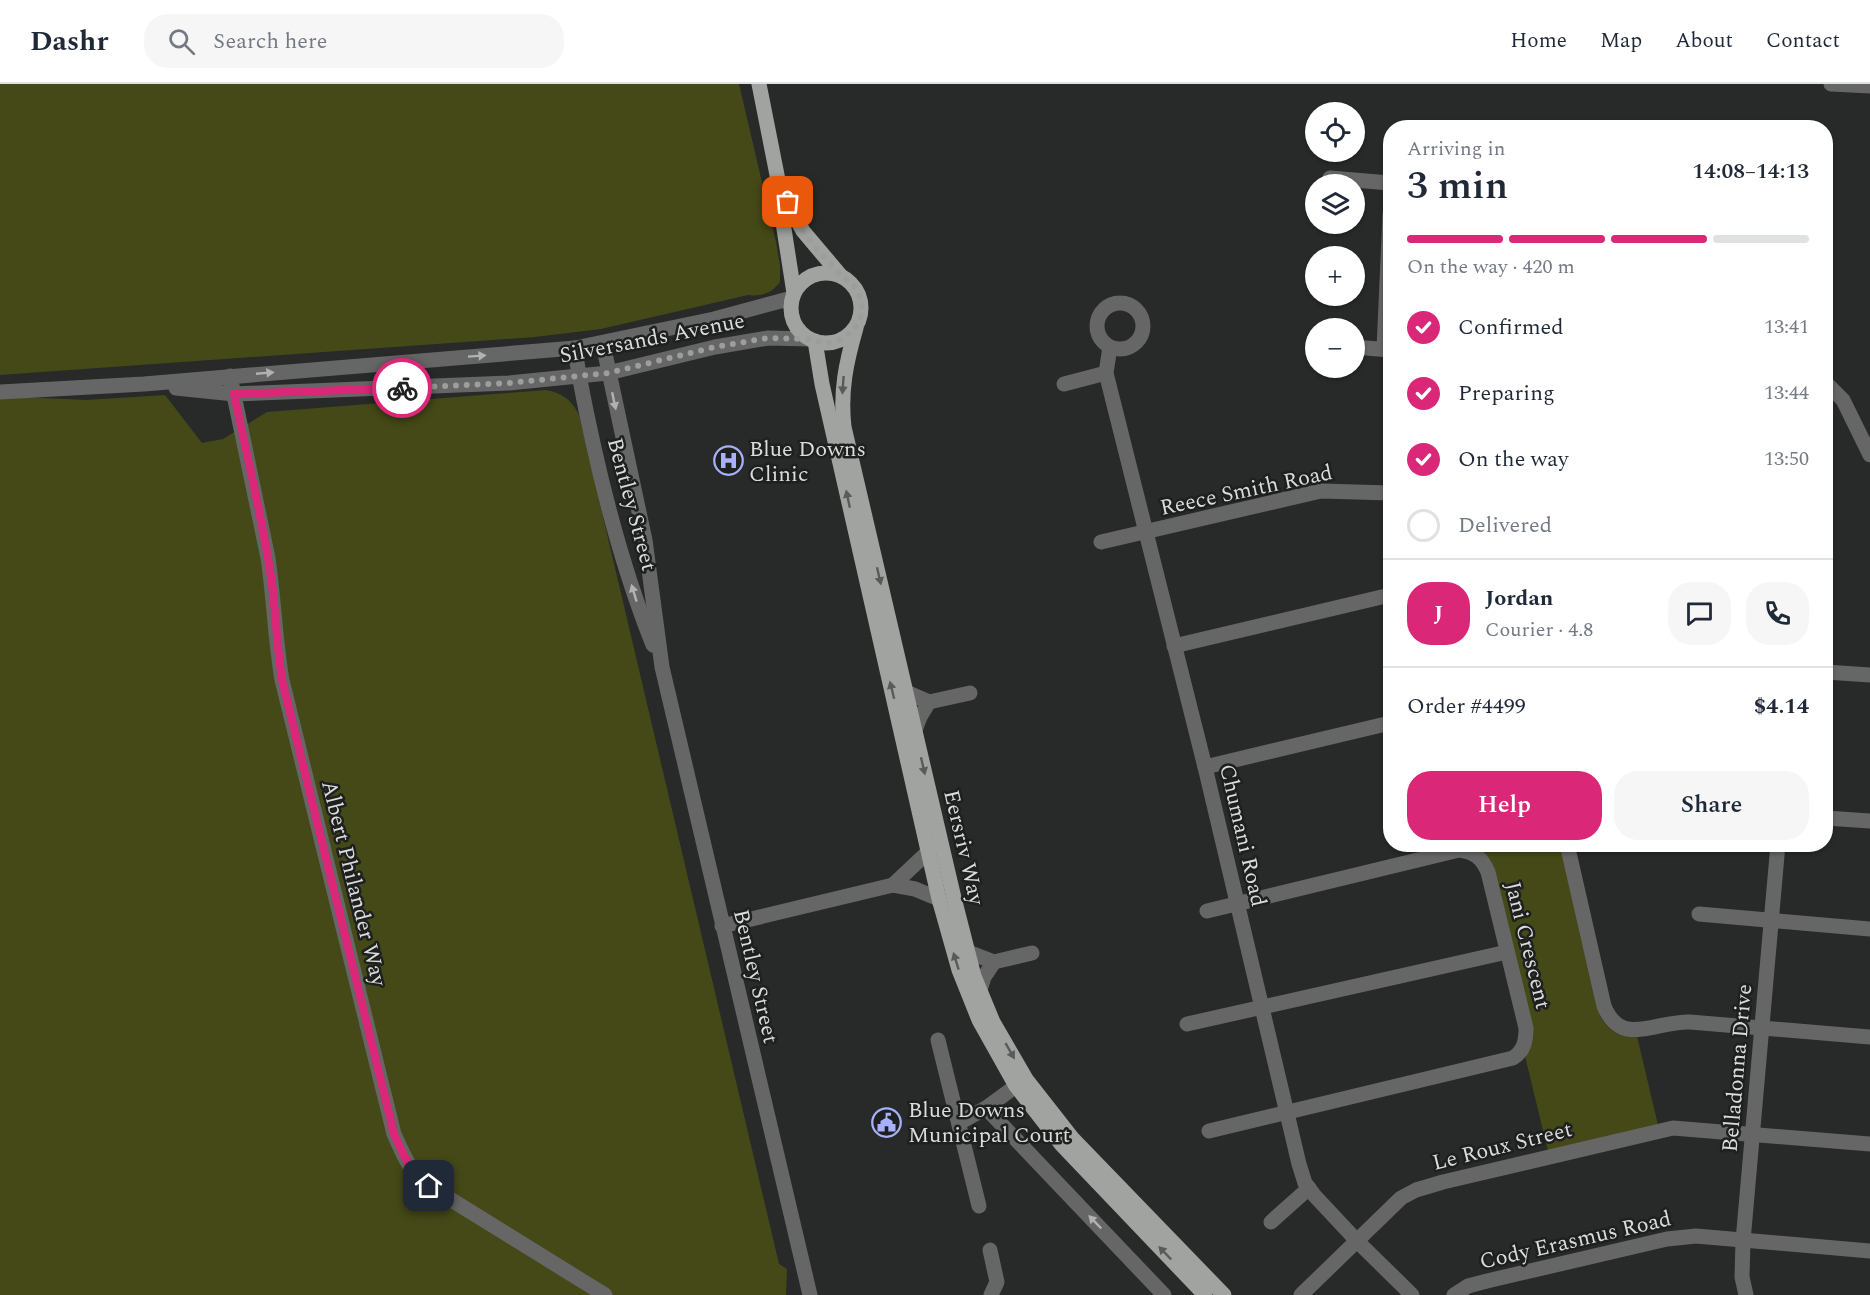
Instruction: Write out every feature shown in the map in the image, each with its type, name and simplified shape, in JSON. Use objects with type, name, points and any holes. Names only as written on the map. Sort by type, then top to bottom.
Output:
[{"type":"main road","points":[[759,84],[780,190],[793,296],[791,309],[793,319],[801,333],[813,340],[825,343],[840,340],[856,328],[862,312],[861,298],[855,286],[841,276],[803,231],[780,190]]},
{"type":"main road","points":[[793,296],[800,284],[814,275],[831,273],[841,276]]},
{"type":"main road","name":"Eersriv Way","points":[[856,328],[844,370],[842,409],[844,427],[968,952],[980,990],[993,1022],[1026,1079],[1066,1131],[1224,1295]]},
{"type":"main road","name":"Eersriv Way","points":[[813,340],[877,632],[939,898],[956,961],[969,996],[996,1052],[1016,1086],[1061,1144],[1205,1295]]},
{"type":"street","points":[[1831,84],[1870,86]]},
{"type":"street","points":[[1365,181],[1383,182]]},
{"type":"street","name":"Silversands Avenue","points":[[0,392],[144,384],[575,348],[603,344],[714,319],[793,296]]},
{"type":"street","name":"Silversands Avenue","points":[[144,384],[234,394],[509,383],[608,373],[715,347],[768,338],[813,340]]},
{"type":"street","name":"Bentley Street","points":[[603,344],[645,540],[662,667],[810,1295]]},
{"type":"street","name":"Chumani Road","points":[[1110,347],[1106,373],[1205,767],[1299,1164],[1309,1188],[1357,1241],[1412,1295]]},
{"type":"street","name":"Bentley Street","points":[[575,348],[578,376],[605,495],[640,614],[662,667]]},
{"type":"street","points":[[1365,348],[1383,349]]},
{"type":"street","points":[[1064,384],[1106,373]]},
{"type":"street","name":"Albert Philander Way","points":[[230,376],[268,558],[282,680],[394,1134],[406,1162],[417,1177],[605,1295]]},
{"type":"street","points":[[1833,390],[1844,400],[1870,455]]},
{"type":"street","name":"Reece Smith Road","points":[[1101,542],[1321,491],[1383,493]]},
{"type":"street","points":[[620,546],[645,540]]},
{"type":"street","points":[[1174,646],[1383,597]]},
{"type":"street","points":[[1833,672],[1870,675]]},
{"type":"street","points":[[906,692],[929,702],[970,693]]},
{"type":"street","points":[[915,730],[929,702]]},
{"type":"street","points":[[1205,767],[1383,725]]},
{"type":"street","points":[[1833,819],[1870,822]]},
{"type":"street","points":[[893,885],[929,851]]},
{"type":"street","name":"Jani Crescent","points":[[1237,903],[1451,852]]},
{"type":"street","name":"Jani Crescent","points":[[1286,1113],[1479,1068],[1512,1059],[1518,1055],[1526,1041],[1527,1028],[1506,952],[1488,872],[1484,862],[1470,852]]},
{"type":"street","points":[[1569,852],[1604,1006],[1608,1016],[1617,1026],[1625,1030],[1636,1030],[1674,1022],[1870,1037]]},
{"type":"street","name":"Belladonna Drive","points":[[1746,1295],[1742,1277],[1743,1241],[1777,852]]},
{"type":"street","points":[[722,926],[893,885],[915,889],[939,898]]},
{"type":"street","points":[[1207,911],[1237,903]]},
{"type":"street","points":[[1699,914],[1870,929]]},
{"type":"street","points":[[968,952],[994,962],[1032,952]]},
{"type":"street","points":[[1187,1024],[1506,952]]},
{"type":"street","points":[[980,990],[984,977],[994,962]]},
{"type":"street","points":[[938,1040],[979,1206]]},
{"type":"street","points":[[959,1123],[986,1108],[1016,1086]]},
{"type":"street","points":[[986,1108],[1164,1295]]},
{"type":"street","points":[[1209,1131],[1286,1113]]},
{"type":"street","name":"Le Roux Street","points":[[1301,1295],[1401,1198],[1416,1190],[1443,1182],[1673,1128],[1870,1144]]},
{"type":"street","points":[[1271,1222],[1309,1188]]},
{"type":"street","name":"Cody Erasmus Road","points":[[1454,1295],[1468,1286],[1487,1281],[1667,1239],[1696,1236],[1870,1251]]},
{"type":"street","points":[[990,1250],[997,1282],[991,1295]]},
{"type":"green space","points":[[0,84],[739,84],[776,242],[780,282],[762,295],[748,295],[601,329],[535,337],[0,375]]},
{"type":"green space","points":[[546,390],[566,398],[579,415],[779,1264],[787,1269],[786,1295],[0,1295],[0,399],[21,397],[86,400],[165,395],[202,443],[223,439],[267,412]]},
{"type":"green space","points":[[1482,852],[1563,852],[1600,1016],[1607,1026],[1620,1035],[1637,1036],[1658,1125],[1548,1151],[1525,1056],[1532,1031],[1491,861]]},
{"type":"way so far","points":[[402,388],[509,383],[608,373],[715,347],[768,338],[810,339],[825,343],[840,340],[856,328],[860,320],[862,303],[859,294],[855,286],[841,276],[816,248],[803,231],[788,202]]},
{"type":"place","name":"Blue Downs Clinic","points":[[728,461]]},
{"type":"place","name":"Blue Downs Municipal Court","points":[[887,1122]]},
{"type":"route","points":[[402,388],[234,394],[268,558],[282,680],[394,1134],[406,1162],[417,1177],[429,1186]]}]
